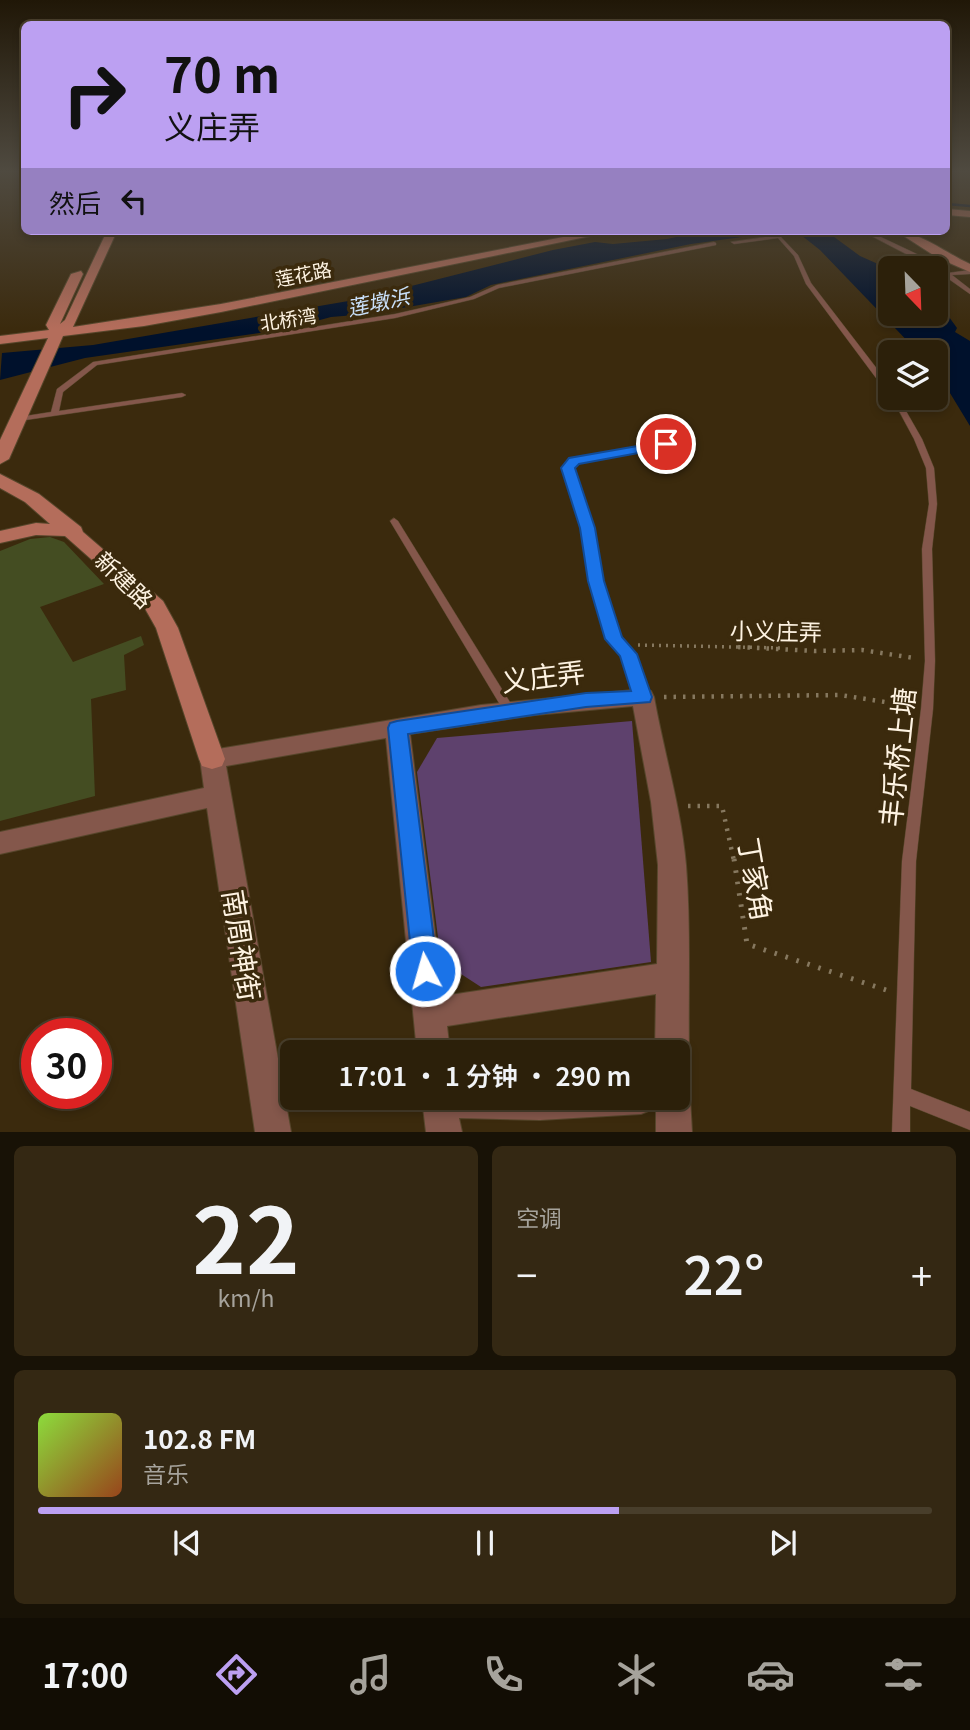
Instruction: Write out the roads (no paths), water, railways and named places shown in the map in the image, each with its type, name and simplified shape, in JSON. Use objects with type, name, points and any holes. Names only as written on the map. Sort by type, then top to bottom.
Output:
[{"type":"street","points":[[0,459],[96,235]]},
{"type":"street","points":[[55,333],[71,323],[110,235]]},
{"type":"street","name":"莲花路","points":[[71,323],[200,306],[557,235]]},
{"type":"street","name":"莲花路","points":[[0,340],[144,322],[221,309],[590,235]]},
{"type":"street","points":[[908,235],[970,270]]},
{"type":"street","name":"莲花路","points":[[0,333],[55,333]]},
{"type":"street","name":"新建路","points":[[0,480],[32,498],[74,531],[152,601],[167,628],[212,759]]},
{"type":"street","points":[[0,537],[36,529],[74,531]]},
{"type":"street","points":[[643,697],[650,744],[664,802],[672,865],[671,1040]]},
{"type":"street","name":"义庄弄","points":[[212,759],[509,710],[586,700],[643,697]]},
{"type":"street","points":[[397,728],[433,1040]]},
{"type":"street","name":"南周神街","points":[[212,759],[273,1132]]},
{"type":"street","points":[[0,843],[219,795]]},
{"type":"street","points":[[430,1013],[671,977]]},
{"type":"street","points":[[673,1110],[674,1132]]},
{"type":"lane","points":[[872,235],[950,274],[970,292]]},
{"type":"lane","points":[[734,242],[779,236],[796,256],[808,283],[878,373]]},
{"type":"lane","name":"北桥湾","points":[[54,415],[60,391],[95,363],[395,316],[472,298],[497,287],[715,244]]},
{"type":"lane","points":[[950,274],[970,270]]},
{"type":"lane","points":[[19,419],[182,395]]},
{"type":"lane","name":"丰乐桥上塘","points":[[901,410],[930,468],[933,504],[927,549],[930,661],[927,709],[909,860],[901,1132]]},
{"type":"lane","points":[[643,697],[628,654],[614,639],[596,581],[588,528],[568,468],[574,461],[666,444]]},
{"type":"lane","points":[[394,521],[509,710]]},
{"type":"lane","points":[[902,1094],[970,1121]]},
{"type":"water","name":"莲墩浜","points":[[686,235],[757,235],[691,244],[491,285],[466,297],[367,314],[331,317],[287,329],[85,358],[0,380],[2,353],[93,345],[360,299],[553,250],[595,242],[613,244]]},
{"type":"water","points":[[801,235],[831,235],[860,256],[878,264],[878,310],[820,250]]},
{"type":"water","points":[[948,316],[957,328],[955,332],[970,341],[970,426],[948,390],[948,340],[906,340],[893,326],[948,326]]}]
